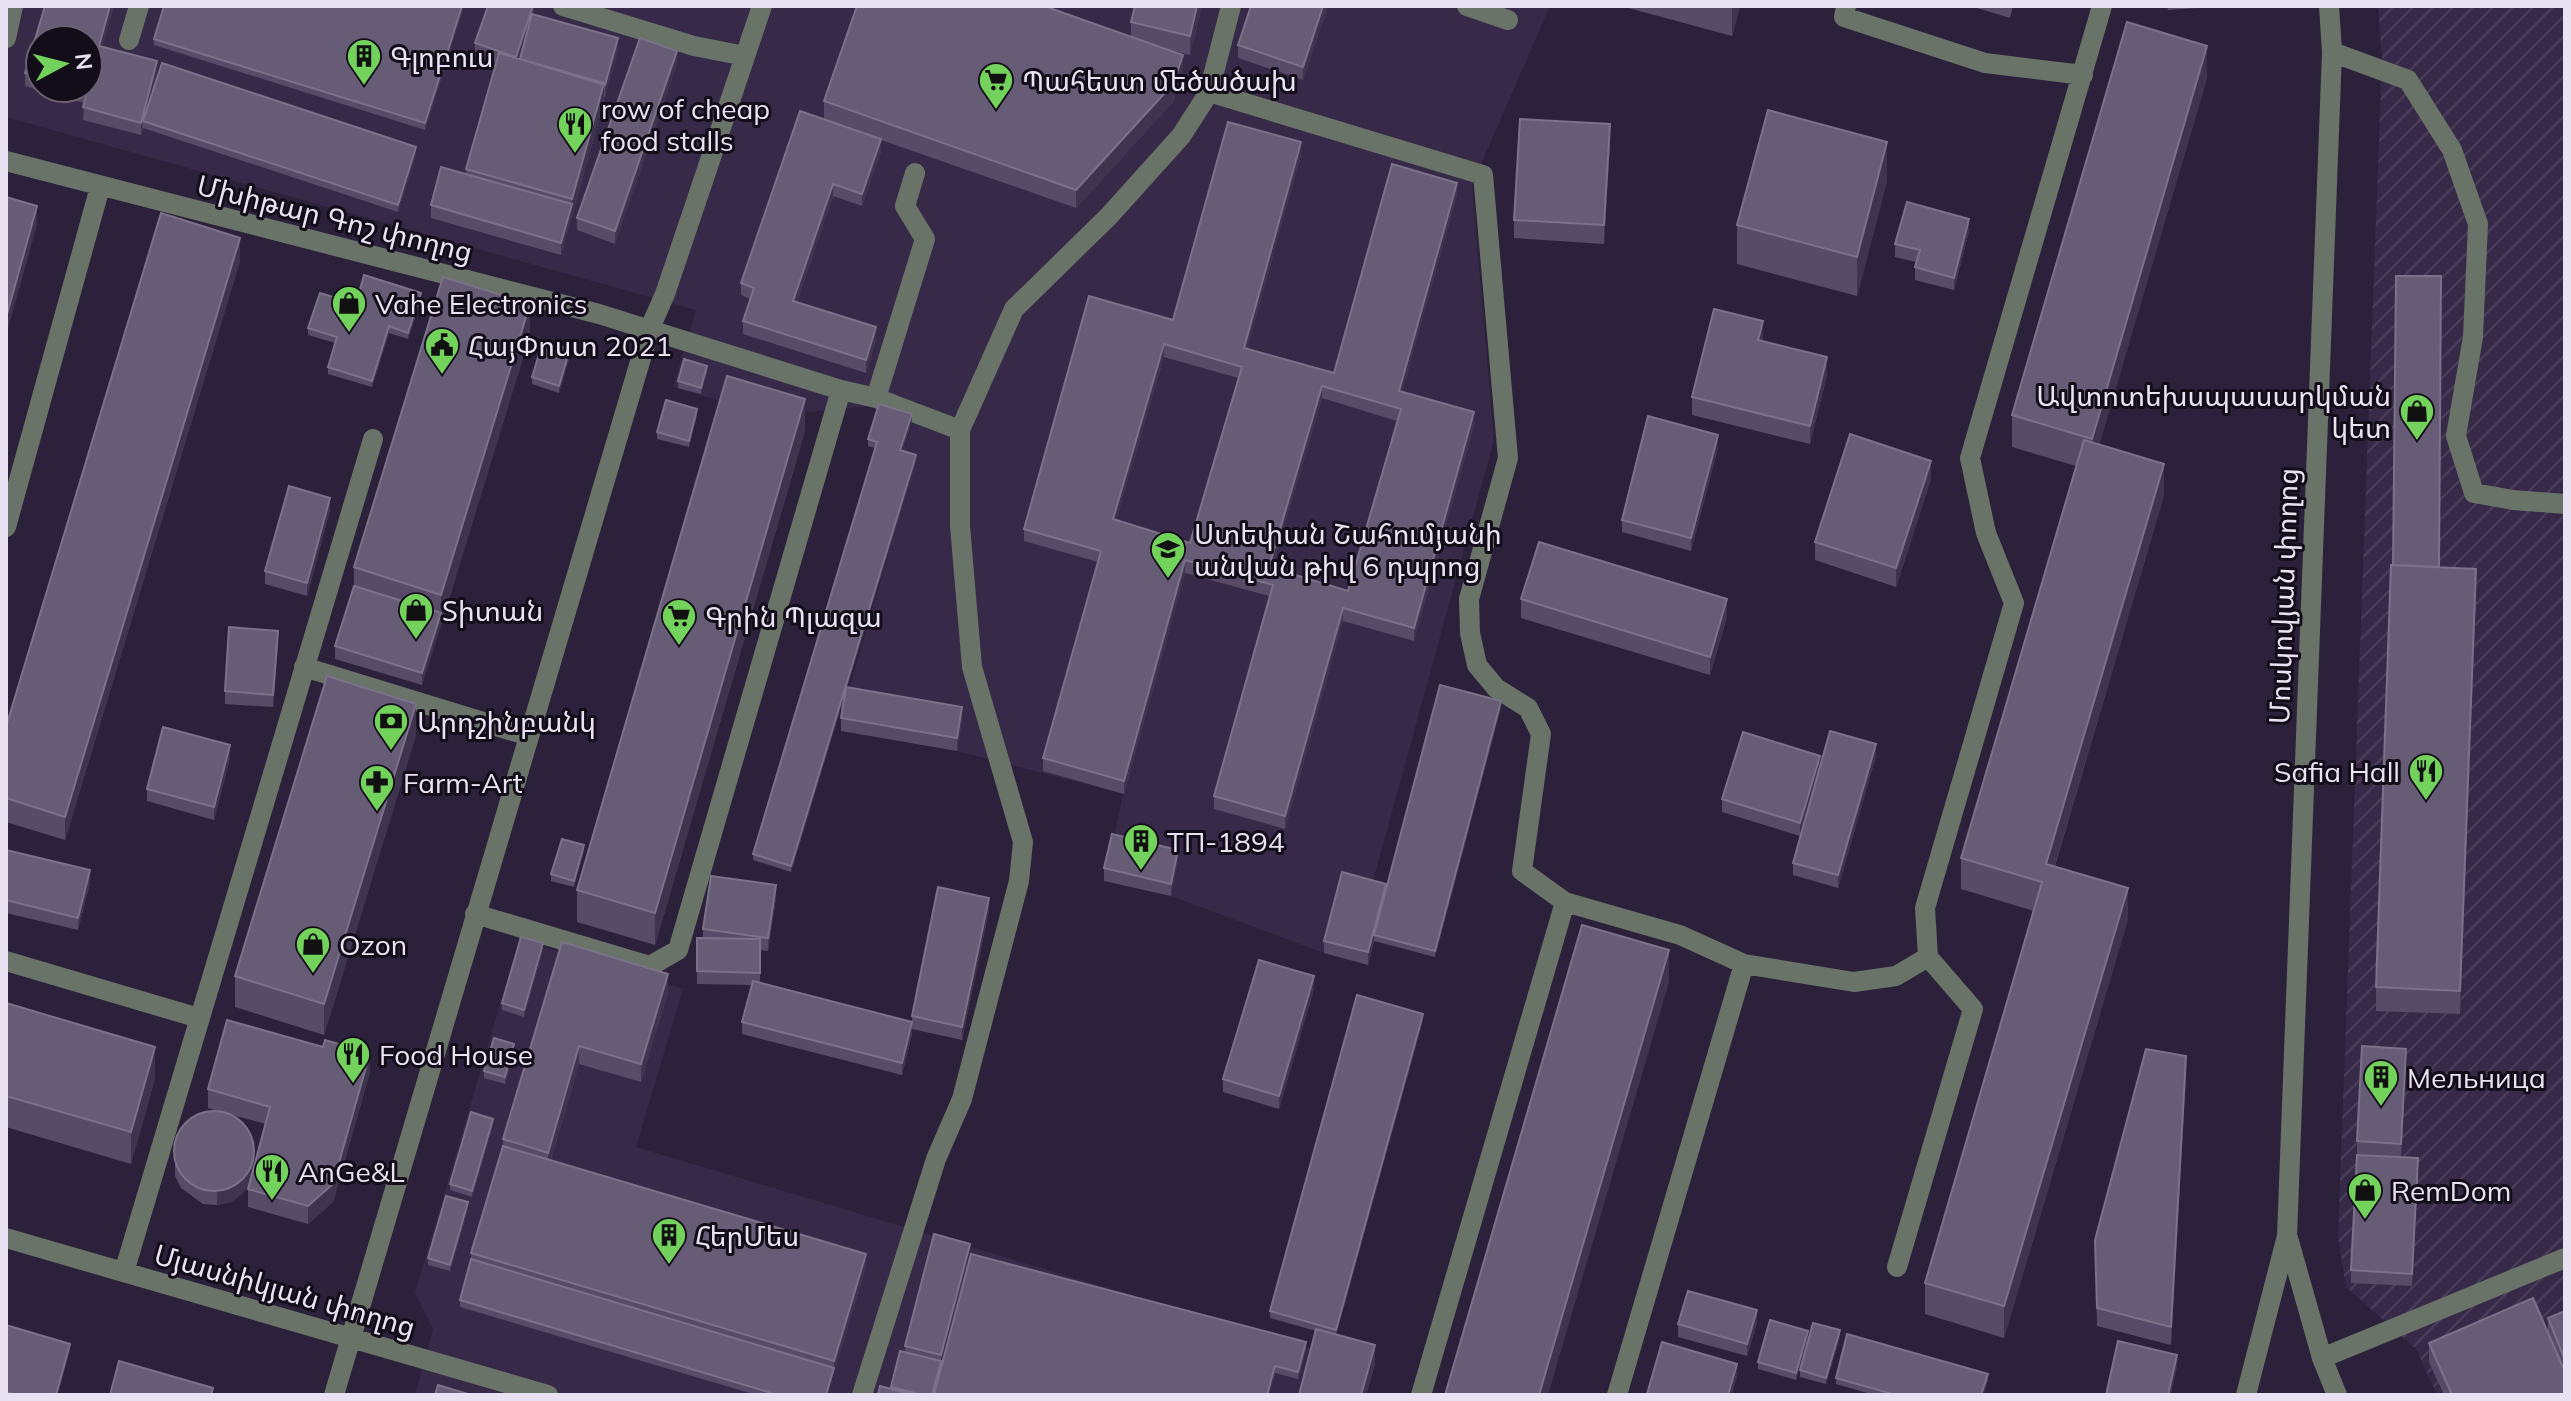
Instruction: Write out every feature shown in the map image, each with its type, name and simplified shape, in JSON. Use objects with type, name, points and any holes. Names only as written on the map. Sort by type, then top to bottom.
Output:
[{"type":"street","points":[[6,38],[13,6]]},
{"type":"street","points":[[129,40],[139,6]]},
{"type":"street","points":[[563,6],[694,46],[745,56]]},
{"type":"street","points":[[334,1395],[650,328],[665,294],[762,6]]},
{"type":"street","points":[[862,1395],[936,1159],[962,1099],[1021,868],[1023,842],[972,667],[960,526],[960,430],[1014,309],[1109,216],[1171,147],[1209,92],[1231,6]]},
{"type":"street","points":[[1467,6],[1508,20]]},
{"type":"street","points":[[1846,6],[1844,17],[1985,63],[2083,75]]},
{"type":"street","points":[[1897,1267],[1973,1009],[1928,957],[1925,908],[2014,603],[1986,533],[1970,458],[2102,6]]},
{"type":"street","name":"Մոսկովյան փողոց","points":[[2246,1395],[2287,1236],[2332,52],[2329,6]]},
{"type":"street","points":[[2332,52],[2408,80],[2452,150],[2478,224],[2473,337],[2456,436],[2474,493],[2565,504]]},
{"type":"street","points":[[1209,92],[1483,175],[1508,458],[1469,599],[1470,633],[1477,665],[1496,688],[1528,708],[1541,734],[1522,871],[1565,902],[1680,935],[1744,964],[1854,982],[1896,976],[1928,957]]},
{"type":"street","name":"Մխիթար Գոշ փողոց","points":[[6,161],[650,328],[841,390],[876,398],[960,430]]},
{"type":"street","points":[[876,398],[925,239],[905,206],[915,173]]},
{"type":"street","points":[[6,527],[100,187]]},
{"type":"street","points":[[475,914],[650,966],[678,950],[841,390]]},
{"type":"street","points":[[124,1272],[373,439]]},
{"type":"street","points":[[304,667],[529,736]]},
{"type":"street","points":[[1421,1395],[1565,902]]},
{"type":"street","points":[[6,961],[199,1018]]},
{"type":"street","points":[[1617,1395],[1744,964]]},
{"type":"street","name":"Մոսկովյան փողոց","points":[[2287,1236],[2322,1358],[2337,1395]]},
{"type":"street","name":"Մյասնիկյան փողոց","points":[[6,1238],[548,1395]]},
{"type":"street","points":[[2322,1358],[2565,1258]]},
{"type":"shaded area","points":[[6,6],[1550,6],[1472,185],[1494,440],[1370,892],[1342,885],[1324,953],[1171,896],[1178,862],[1112,847],[1123,794],[957,751],[846,700],[915,462],[901,456],[920,402],[769,415],[673,387],[696,310],[6,117]]},
{"type":"shaded area","points":[[2378,6],[2565,6],[2565,1395],[2437,1395],[2416,1349],[2346,1287],[2338,1237],[2382,58]]},
{"type":"shaded area","points":[[519,940],[683,989],[636,1147],[1316,1350],[1303,1395],[415,1395],[433,1329],[415,1293]]},
{"type":"building","points":[[45,6],[110,6],[104,28],[104,24],[40,24]]},
{"type":"building","name":"Գլոբուս","points":[[164,6],[462,6],[425,123],[154,39]]},
{"type":"building","points":[[488,6],[533,6],[516,57],[475,43]]},
{"type":"building","name":"Պահեստ մեծածախ","points":[[857,6],[1044,6],[1183,55],[1173,84],[1076,190],[824,101]]},
{"type":"building","points":[[1135,6],[1197,6],[1190,36],[1131,22]]},
{"type":"building","points":[[1251,6],[1323,6],[1303,67],[1238,45]]},
{"type":"building","points":[[532,14],[618,38],[605,85],[520,59]]},
{"type":"building","points":[[2127,22],[2207,46],[2092,439],[2012,415]]},
{"type":"building","points":[[640,38],[677,51],[615,231],[577,218]]},
{"type":"building","points":[[104,47],[157,61],[141,123],[83,107],[84,104],[104,104]]},
{"type":"building","points":[[499,53],[604,83],[572,199],[466,169]]},
{"type":"building","points":[[162,63],[416,147],[398,205],[143,121]]},
{"type":"building","points":[[1768,110],[1887,142],[1857,257],[1737,225]]},
{"type":"building","points":[[800,111],[881,139],[862,194],[833,184],[793,301],[876,327],[866,360],[743,321],[754,288],[741,283]]},
{"type":"building","points":[[1520,119],[1610,124],[1604,225],[1514,220]]},
{"type":"building","points":[[1228,122],[1301,142],[1244,348],[1334,373],[1392,164],[1457,183],[1399,391],[1474,412],[1414,628],[1343,608],[1285,816],[1214,796],[1273,585],[1185,560],[1124,781],[1043,758],[1101,551],[1024,529],[1089,296],[1173,320]],"holes":[[[1164,344],[1242,367],[1190,543],[1113,519]],[[1322,386],[1401,409],[1348,591],[1269,567]]]},
{"type":"building","points":[[441,167],[572,204],[561,243],[431,205]]},
{"type":"building","points":[[6,197],[37,206],[6,318]]},
{"type":"building","points":[[1907,202],[1969,219],[1954,278],[1915,267],[1920,250],[1895,244]]},
{"type":"building","points":[[161,213],[240,238],[65,817],[6,798],[6,727]]},
{"type":"building","name":"Vahe Electronics","points":[[364,275],[421,293],[408,333],[389,326],[372,381],[328,367],[337,337],[308,328],[320,293],[356,304]]},
{"type":"building","name":"Ավտոտեխսպասարկման կետ","points":[[2396,276],[2441,276],[2439,567],[2393,565]]},
{"type":"building","points":[[443,277],[530,304],[441,595],[354,567]]},
{"type":"building","points":[[1714,309],[1763,321],[1758,340],[1827,357],[1810,426],[1692,397]]},
{"type":"building","points":[[543,341],[570,349],[559,386],[532,377]]},
{"type":"building","points":[[684,359],[707,366],[701,388],[678,381]]},
{"type":"building","points":[[727,376],[805,399],[655,913],[577,890]]},
{"type":"building","points":[[666,400],[697,409],[689,441],[657,432]]},
{"type":"building","points":[[879,404],[912,414],[900,450],[916,455],[791,866],[753,854],[877,442],[868,439]]},
{"type":"building","points":[[1648,416],[1718,435],[1691,538],[1622,520]]},
{"type":"building","points":[[1850,434],[1931,461],[1896,568],[1815,542]]},
{"type":"building","points":[[2084,440],[2164,464],[2046,864],[2128,888],[2004,1306],[1925,1283],[2042,882],[1961,858]]},
{"type":"building","points":[[289,486],[330,498],[307,583],[265,571]]},
{"type":"building","points":[[1539,542],[1727,599],[1710,657],[1521,599]]},
{"type":"building","name":"Safia Hall","points":[[2391,565],[2476,569],[2460,991],[2376,987]]},
{"type":"building","points":[[354,586],[441,613],[422,673],[335,646]]},
{"type":"building","points":[[229,627],[278,631],[273,695],[225,691]]},
{"type":"building","points":[[327,676],[416,704],[324,1004],[235,976]]},
{"type":"building","points":[[1440,685],[1501,701],[1435,951],[1374,935]]},
{"type":"building","points":[[846,687],[962,707],[957,738],[841,718]]},
{"type":"building","points":[[163,727],[230,745],[214,807],[147,789]]},
{"type":"building","points":[[1830,731],[1876,744],[1838,875],[1793,863]]},
{"type":"building","points":[[1743,732],[1820,756],[1800,823],[1722,799]]},
{"type":"building","name":"ТП-1894","points":[[1112,834],[1178,850],[1171,884],[1104,868]]},
{"type":"building","points":[[562,839],[584,845],[574,881],[551,874]]},
{"type":"building","points":[[6,850],[90,870],[78,918],[6,900]]},
{"type":"building","points":[[1342,872],[1386,884],[1368,952],[1324,941]]},
{"type":"building","points":[[711,876],[776,885],[768,938],[703,929]]},
{"type":"building","points":[[938,887],[989,898],[962,1027],[912,1016]]},
{"type":"building","points":[[1582,925],[1669,950],[1539,1395],[1445,1395]]},
{"type":"building","points":[[521,937],[543,943],[524,1010],[502,1003]]},
{"type":"building","points":[[697,938],[760,939],[760,973],[697,971]]},
{"type":"building","points":[[562,942],[668,974],[641,1064],[579,1046],[548,1153],[503,1139]]},
{"type":"building","points":[[1259,960],[1314,976],[1279,1096],[1223,1079]]},
{"type":"building","points":[[753,981],[912,1022],[902,1063],[742,1022]]},
{"type":"building","points":[[1357,995],[1423,1014],[1336,1330],[1270,1311]]},
{"type":"building","points":[[6,1003],[155,1047],[131,1132],[6,1096]]},
{"type":"building","points":[[227,1020],[323,1047],[325,1040],[370,1053],[333,1184],[308,1206],[248,1189],[270,1107],[208,1089]]},
{"type":"building","points":[[494,1038],[514,1044],[505,1077],[484,1071]]},
{"type":"building","name":"Мельница","points":[[2362,1046],[2406,1049],[2401,1144],[2357,1141]]},
{"type":"building","points":[[2146,1049],[2186,1056],[2171,1327],[2097,1308],[2095,1240]]},
{"type":"building","points":[[206,1111],[222,1111],[243,1122],[254,1143],[254,1159],[243,1180],[222,1191],[206,1191],[192,1185],[180,1173],[174,1159],[174,1143],[180,1129],[192,1117]]},
{"type":"building","points":[[471,1112],[493,1119],[472,1191],[450,1184]]},
{"type":"building","name":"ՀերՄես","points":[[503,1146],[866,1254],[834,1361],[471,1253]]},
{"type":"building","points":[[2357,1155],[2418,1158],[2412,1274],[2351,1270]]},
{"type":"building","points":[[446,1196],[468,1202],[450,1265],[428,1258]]},
{"type":"building","points":[[934,1234],[970,1244],[941,1355],[905,1346]]},
{"type":"building","points":[[971,1254],[1306,1342],[1298,1372],[1275,1366],[1267,1395],[934,1395]]},
{"type":"building","points":[[471,1259],[834,1368],[826,1395],[778,1395],[460,1300]]},
{"type":"building","points":[[1688,1291],[1757,1310],[1747,1344],[1678,1324]]},
{"type":"building","points":[[2533,1298],[2565,1372],[2565,1395],[2452,1395],[2429,1343]]},
{"type":"building","points":[[2565,1311],[2565,1360],[2548,1318]]},
{"type":"building","points":[[1770,1320],[1808,1331],[1796,1373],[1758,1362]]},
{"type":"building","points":[[1813,1323],[1840,1330],[1826,1378],[1800,1370]]},
{"type":"building","points":[[6,1325],[70,1344],[56,1395],[6,1392]]},
{"type":"building","points":[[1316,1329],[1375,1345],[1361,1395],[1299,1395]]},
{"type":"building","points":[[1847,1334],[1988,1374],[1981,1395],[1896,1395],[1836,1378]]},
{"type":"building","points":[[2118,1341],[2177,1355],[2168,1395],[2106,1395]]},
{"type":"building","points":[[1662,1342],[1737,1364],[1728,1395],[1647,1394]]},
{"type":"building","points":[[900,1351],[941,1361],[932,1395],[891,1387]]},
{"type":"building","points":[[119,1361],[213,1388],[211,1395],[110,1395]]},
{"type":"building","points":[[438,1385],[471,1395],[435,1395]]},
{"type":"building","points":[[880,1386],[914,1395],[878,1395]]},
{"type":"place","name":"Գլոբուս","points":[[364,87]]},
{"type":"place","name":"Պահեստ մեծածախ","points":[[996,111]]},
{"type":"place","name":"row of cheap food stalls","points":[[575,155]]},
{"type":"place","name":"Vahe Electronics","points":[[349,334]]},
{"type":"place","name":"ՀայՓոստ 2021","points":[[442,376]]},
{"type":"place","name":"Ավտոտեխսպասարկման կետ","points":[[2417,442]]},
{"type":"place","name":"Ստեփան Շահումյանի անվան թիվ 6 դպրոց","points":[[1168,580]]},
{"type":"place","name":"Տիտան","points":[[416,641]]},
{"type":"place","name":"Գրին Պլազա","points":[[679,647]]},
{"type":"place","name":"Արդշինբանկ","points":[[391,752]]},
{"type":"place","name":"Safia Hall","points":[[2426,802]]},
{"type":"place","name":"Farm-Art","points":[[377,813]]},
{"type":"place","name":"ТП-1894","points":[[1141,872]]},
{"type":"place","name":"Ozon","points":[[313,975]]},
{"type":"place","name":"Food House","points":[[353,1085]]},
{"type":"place","name":"Мельница","points":[[2381,1108]]},
{"type":"place","name":"AnGe&L","points":[[272,1202]]},
{"type":"place","name":"RemDom","points":[[2365,1221]]},
{"type":"place","name":"ՀերՄես","points":[[669,1266]]}]
